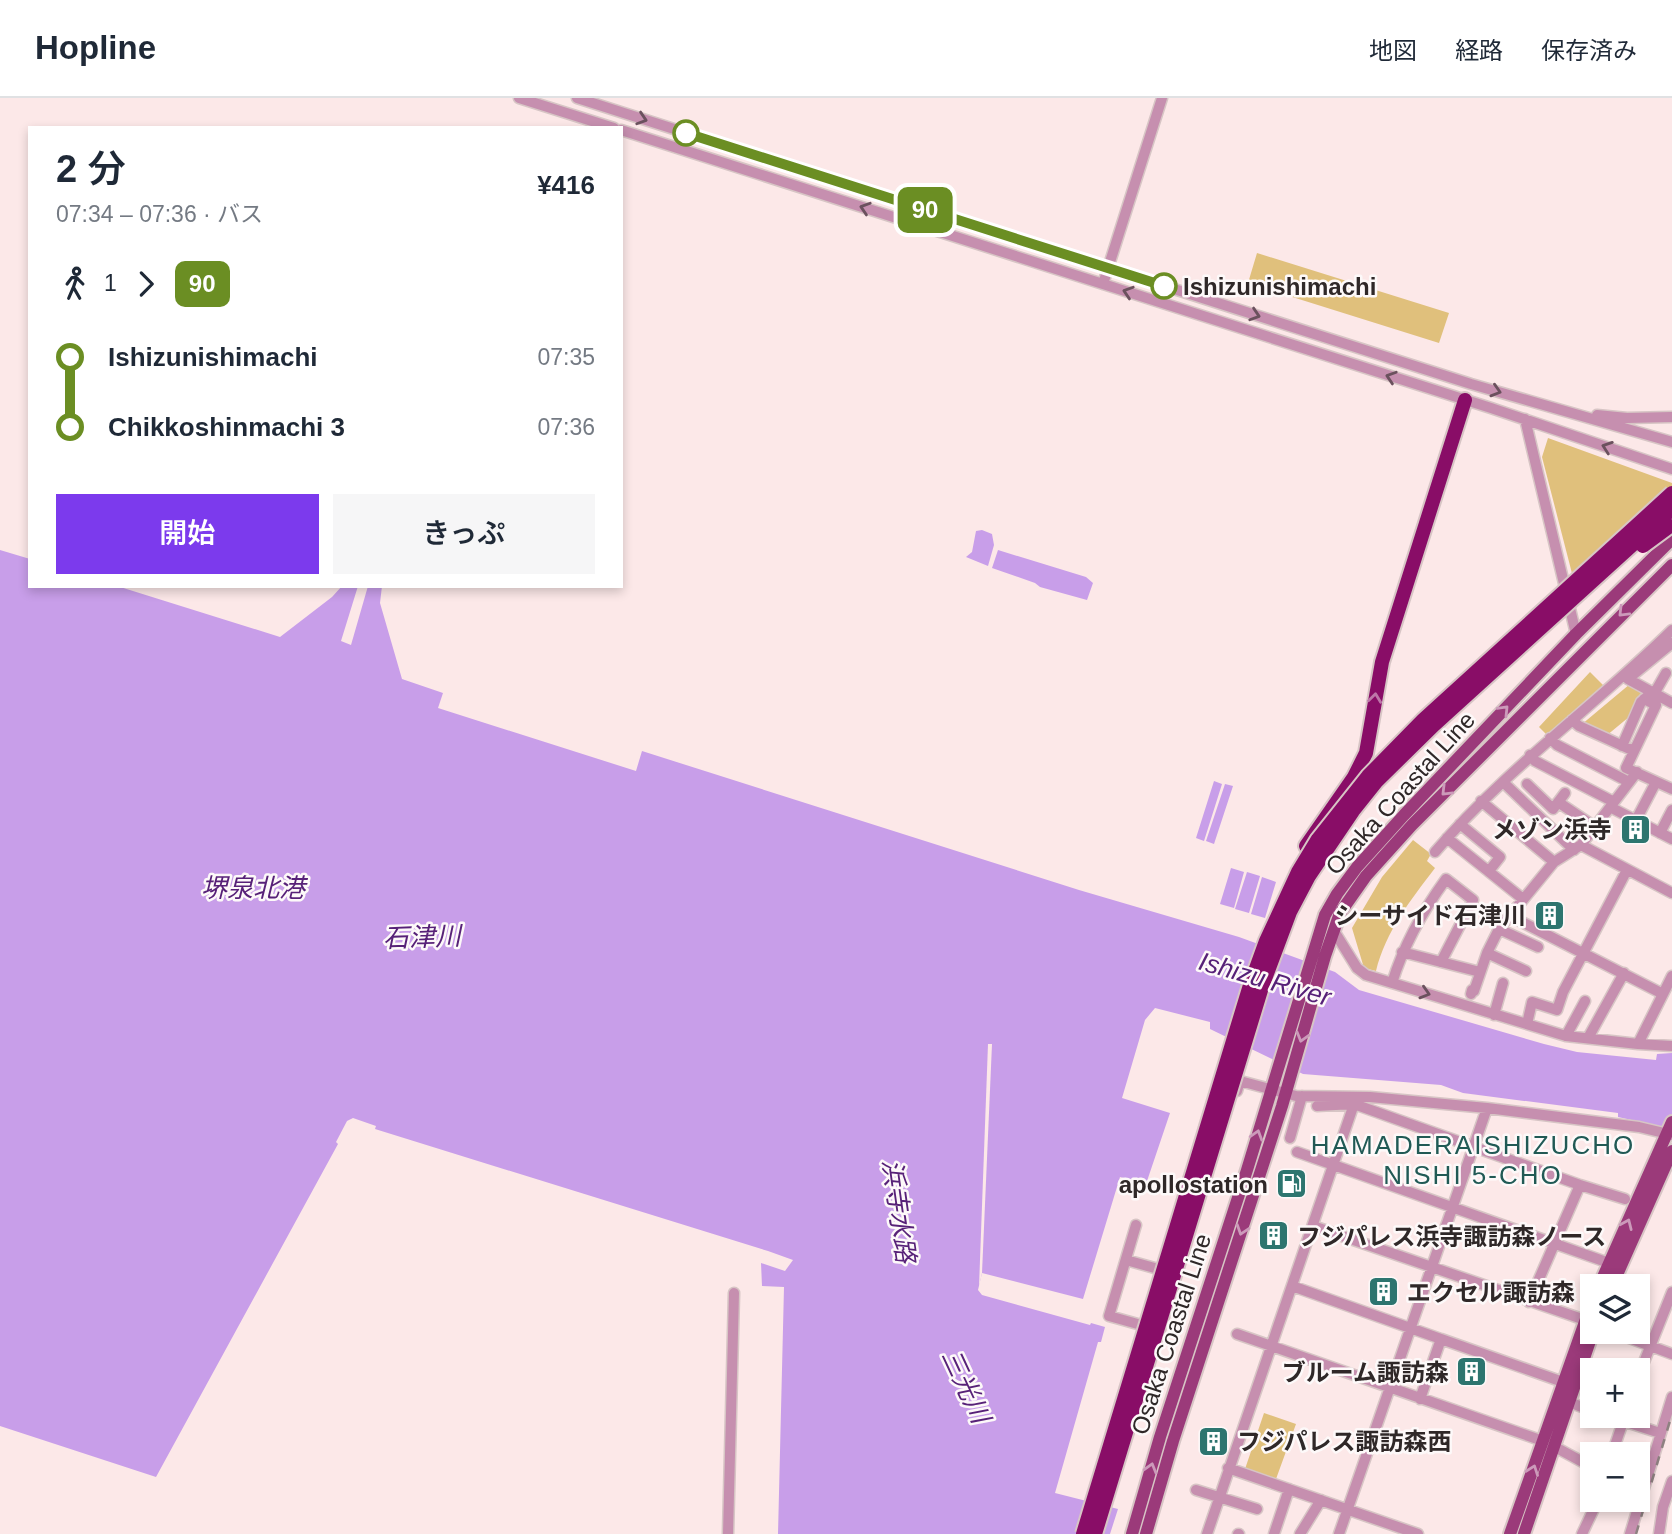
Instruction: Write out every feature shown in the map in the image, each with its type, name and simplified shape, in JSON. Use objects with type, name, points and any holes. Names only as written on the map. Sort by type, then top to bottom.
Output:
[{"type":"highway","points":[[1083,1534],[1237,1027],[1266,941],[1297,862],[1354,777],[1366,753],[1382,662],[1465,400]]},
{"type":"highway","points":[[1266,941],[1292,884],[1318,839],[1368,776],[1423,720],[1672,494]]},
{"type":"highway","points":[[1095,1534],[1252,1018],[1290,912],[1328,844],[1369,791],[1406,752],[1672,509]]},
{"type":"highway","points":[[1492,673],[1591,587],[1672,525]]},
{"type":"main road","name":"Osaka Coastal Line","points":[[1132,1534],[1160,1437],[1325,915],[1357,867],[1576,634],[1672,539]]},
{"type":"main road","name":"Osaka Coastal Line","points":[[1146,1534],[1286,1093],[1340,913],[1366,876],[1412,825],[1672,565]]},
{"type":"main road","points":[[1604,1274],[1670,1131]]},
{"type":"main road","points":[[1617,1274],[1672,1151]]},
{"type":"main road","points":[[1524,1534],[1563,1382],[1580,1334]]},
{"type":"main road","points":[[1510,1534],[1569,1402],[1589,1344]]},
{"type":"street","points":[[519,98],[608,126]]},
{"type":"street","points":[[577,98],[1108,269],[1541,405],[1672,442]]},
{"type":"street","points":[[1103,284],[1162,98]]},
{"type":"street","points":[[623,131],[1525,419],[1672,469]]},
{"type":"street","points":[[1465,400],[1471,383]]},
{"type":"street","points":[[1541,405],[1610,417],[1672,417]]},
{"type":"street","points":[[1525,419],[1576,634]]},
{"type":"street","points":[[1435,852],[1481,801],[1530,755],[1622,677],[1672,630]]},
{"type":"street","points":[[1671,645],[1628,679],[1650,695],[1672,703]]},
{"type":"street","points":[[1622,746],[1650,695],[1669,669]]},
{"type":"street","points":[[1650,695],[1656,705],[1626,768],[1672,789]]},
{"type":"street","points":[[1572,720],[1579,726],[1634,751]]},
{"type":"street","points":[[1550,737],[1557,745],[1629,782]]},
{"type":"street","points":[[1530,755],[1535,761],[1672,839]]},
{"type":"street","points":[[1471,994],[1472,990],[1475,991],[1487,953],[1499,929],[1554,862],[1578,847],[1637,772]]},
{"type":"street","points":[[1503,782],[1578,847],[1672,893]]},
{"type":"street","points":[[1636,820],[1656,782]]},
{"type":"street","points":[[1527,784],[1553,809],[1562,798],[1595,827]]},
{"type":"street","points":[[1481,801],[1554,862]]},
{"type":"street","points":[[1660,833],[1672,810]]},
{"type":"street","points":[[1460,824],[1500,857],[1489,871]]},
{"type":"street","points":[[1447,838],[1523,899]]},
{"type":"street","points":[[1527,1024],[1532,1002],[1557,1010],[1563,992],[1627,870]]},
{"type":"street","points":[[1392,983],[1402,952],[1424,909],[1446,879],[1473,900],[1441,962]]},
{"type":"street","points":[[1510,916],[1662,994]]},
{"type":"street","points":[[1499,929],[1538,947]]},
{"type":"street","points":[[1334,931],[1357,968],[1366,975],[1566,1036],[1672,1045]]},
{"type":"street","points":[[1402,952],[1480,972]]},
{"type":"street","points":[[1487,953],[1526,971]]},
{"type":"street","points":[[1588,1038],[1624,973]]},
{"type":"street","points":[[1639,1044],[1672,976]]},
{"type":"street","points":[[1494,1015],[1503,983]]},
{"type":"street","points":[[1566,1036],[1585,1001]]},
{"type":"street","points":[[1136,1225],[1109,1316],[1164,1331],[1240,1081],[1302,1096],[1370,1097],[1488,1108],[1670,1131]]},
{"type":"street","points":[[1290,1138],[1302,1096]]},
{"type":"street","points":[[1317,1106],[1354,1104],[1625,1199]]},
{"type":"street","points":[[1207,1534],[1354,1104]]},
{"type":"street","points":[[1339,1534],[1488,1108]]},
{"type":"street","points":[[1297,1152],[1609,1263]]},
{"type":"street","points":[[1529,1302],[1580,1185]]},
{"type":"street","points":[[1312,1226],[1580,1318]]},
{"type":"street","points":[[1126,1260],[1181,1275]]},
{"type":"street","points":[[1292,1286],[1563,1382]]},
{"type":"street","points":[[1645,1358],[1672,1292]]},
{"type":"street","points":[[728,1534],[734,1293]]},
{"type":"street","points":[[1237,1334],[1549,1444],[1580,1461]]},
{"type":"street","points":[[1420,1399],[1441,1339]]},
{"type":"street","points":[[1644,1344],[1672,1353]]},
{"type":"street","points":[[1650,1462],[1672,1397]]},
{"type":"street","points":[[1569,1402],[1580,1406]]},
{"type":"street","points":[[1648,1428],[1660,1433]]},
{"type":"street","points":[[1228,1468],[1418,1534]]},
{"type":"street","points":[[1659,1534],[1663,1507],[1672,1481]]},
{"type":"street","points":[[1274,1534],[1289,1489]]},
{"type":"street","points":[[1196,1490],[1256,1509]]},
{"type":"street","points":[[1302,1534],[1321,1500]]},
{"type":"street","points":[[1582,1534],[1592,1512]]},
{"type":"street","points":[[1630,1534],[1635,1512]]},
{"type":"shaded area","points":[[1257,253],[1449,313],[1439,343],[1248,283]]},
{"type":"shaded area","points":[[1548,438],[1672,483],[1672,499],[1575,585],[1542,457]]},
{"type":"shaded area","points":[[1590,672],[1606,688],[1548,736],[1539,727]]},
{"type":"shaded area","points":[[1630,684],[1647,694],[1635,712],[1606,736],[1581,725]]},
{"type":"shaded area","points":[[1413,840],[1431,854],[1427,861],[1435,868],[1392,930],[1376,971],[1364,968],[1352,928],[1382,877]]},
{"type":"shaded area","points":[[1264,1413],[1296,1424],[1276,1479],[1245,1469]]},
{"type":"water","points":[[976,531],[992,534],[994,545],[988,566],[966,557],[972,552]]},
{"type":"water","name":"堺泉北港","points":[[0,550],[28,558],[28,588],[123,588],[280,637],[340,588],[357,588],[341,641],[351,645],[367,588],[382,588],[380,603],[402,679],[443,693],[438,708],[636,771],[642,751],[1079,890],[1239,937],[1335,972],[1359,990],[1544,1044],[1577,1052],[1656,1060],[1657,1054],[1672,1053],[1672,1129],[1618,1117],[1618,1113],[1463,1093],[1441,1085],[1303,1074],[1210,1029],[1210,1022],[1155,1008],[1145,1020],[1122,1098],[1170,1113],[1146,1184],[1120,1177],[1083,1299],[982,1273],[978,1290],[982,1295],[1105,1327],[1101,1342],[1098,1342],[1055,1493],[1118,1509],[1110,1534],[778,1534],[784,1287],[762,1286],[761,1263],[785,1271],[793,1260],[375,1129],[376,1126],[353,1118],[347,1121],[336,1142],[338,1144],[156,1477],[0,1426]]},
{"type":"water","points":[[998,550],[1086,577],[1093,583],[1087,600],[1040,587],[992,568]]},
{"type":"water","points":[[1214,781],[1222,784],[1204,841],[1196,838]]},
{"type":"water","points":[[1225,784],[1233,786],[1214,844],[1206,841]]},
{"type":"water","points":[[1231,868],[1244,872],[1234,908],[1220,904]]},
{"type":"water","points":[[1247,872],[1260,876],[1249,913],[1235,909]]},
{"type":"water","points":[[1262,877],[1276,882],[1265,918],[1251,914]]},
{"type":"pier","points":[[988,1044],[992,1044],[982,1273],[979,1287]]},
{"type":"railway","points":[[1636,1534],[1672,1414]]},
{"type":"bus line","name":"90","points":[[686,133],[1164,286]]},
{"type":"place","name":"Ishizunishimachi","points":[[1164,286]]},
{"type":"place","name":"メゾン浜寺","points":[[1635,829]]},
{"type":"place","name":"シーサイド石津川","points":[[1549,915]]},
{"type":"place","name":"apollostation","points":[[1291,1184]]},
{"type":"place","name":"フジパレス浜寺諏訪森ノース","points":[[1274,1236]]},
{"type":"place","name":"エクセル諏訪森","points":[[1384,1292]]},
{"type":"place","name":"ブルーム諏訪森","points":[[1472,1372]]},
{"type":"place","name":"フジパレス諏訪森西","points":[[1214,1441]]},
{"type":"district","name":"HAMADERAISHIZUCHO NISHI 5-CHO","points":[[1473,1160]]},
{"type":"water label","name":"石津川","points":[[422,937]]},
{"type":"water label","name":"Ishizu River","points":[[1265,979]]},
{"type":"water label","name":"浜寺水路","points":[[899,1211]]},
{"type":"water label","name":"三光川","points":[[966,1386]]}]
